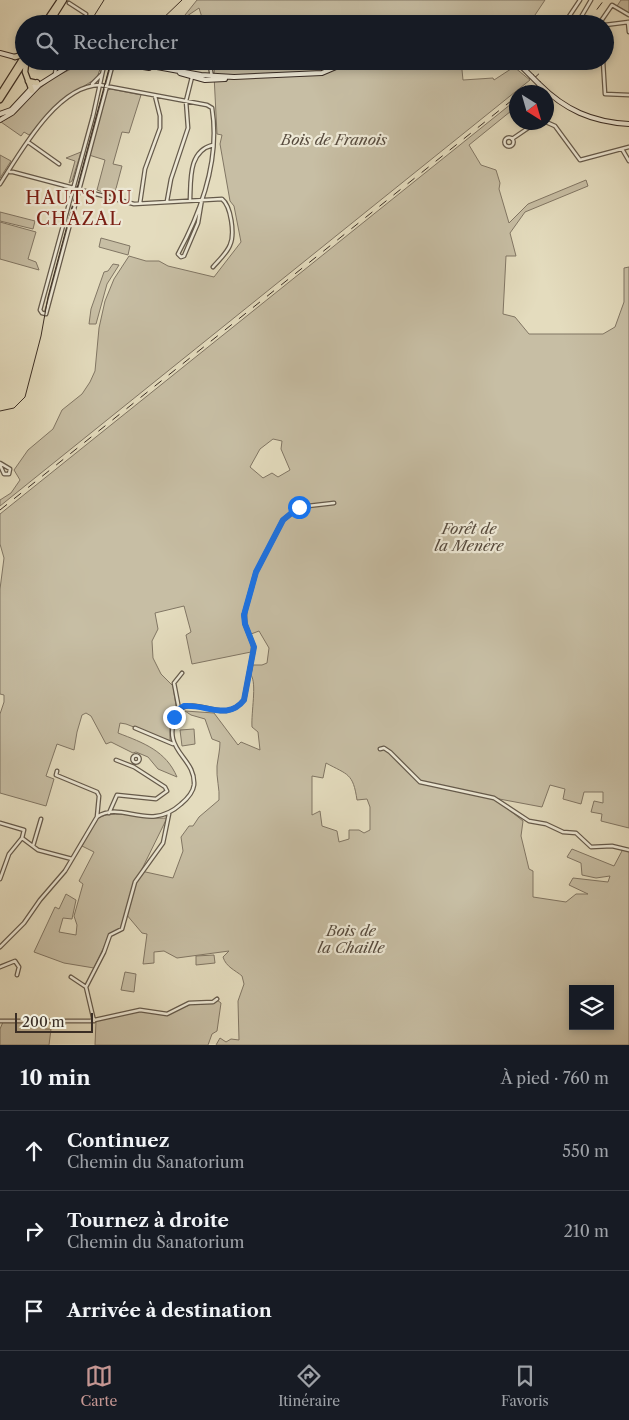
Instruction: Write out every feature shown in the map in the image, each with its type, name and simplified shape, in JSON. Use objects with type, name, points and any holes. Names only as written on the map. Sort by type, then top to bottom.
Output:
[{"type":"main road","points":[[50,15],[60,0]]},
{"type":"main road","points":[[56,15],[67,1]]},
{"type":"main road","points":[[0,53],[15,57]]},
{"type":"main road","points":[[0,94],[15,70]]},
{"type":"main road","points":[[0,100],[20,70]]},
{"type":"main road","points":[[24,70],[32,89]]},
{"type":"main road","points":[[161,70],[212,79],[322,73],[329,70]]},
{"type":"main road","points":[[166,70],[190,75]]},
{"type":"main road","points":[[525,70],[558,101],[578,113],[594,119],[629,124]]},
{"type":"main road","points":[[0,120],[12,113],[37,82],[55,71]]},
{"type":"main road","points":[[0,114],[11,110],[32,89],[55,71]]},
{"type":"main road","points":[[28,81],[37,82]]},
{"type":"street","points":[[570,15],[580,0]]},
{"type":"street","points":[[582,15],[591,0]]},
{"type":"street","points":[[67,1],[86,15]]},
{"type":"street","points":[[605,15],[612,5],[629,15]]},
{"type":"street","points":[[614,24],[628,22],[629,32]]},
{"type":"street","points":[[104,70],[40,310],[46,314],[106,86],[108,70]]},
{"type":"street","points":[[0,184],[11,172],[14,162],[27,142],[56,108],[77,92],[91,85],[104,70]]},
{"type":"street","points":[[210,70],[212,79]]},
{"type":"street","points":[[604,70],[605,94],[629,95]]},
{"type":"street","points":[[167,202],[171,179],[188,128],[186,102],[190,75]]},
{"type":"street","points":[[91,85],[101,85],[207,105],[212,110],[213,145],[202,199],[193,238],[184,256],[180,257],[178,254],[202,199]]},
{"type":"street","points":[[140,203],[145,171],[161,124],[155,96]]},
{"type":"street","points":[[554,126],[580,160],[629,147]]},
{"type":"street","points":[[512,139],[525,130]]},
{"type":"street","points":[[27,142],[59,164]]},
{"type":"street","points":[[190,200],[190,175],[195,160],[203,149],[213,145]]},
{"type":"street","points":[[622,149],[629,160]]},
{"type":"street","points":[[11,172],[134,204],[220,199],[226,202],[232,231],[230,246],[214,267]]},
{"type":"street","points":[[0,464],[4,469]]},
{"type":"street","points":[[179,709],[188,706],[229,712],[239,707],[244,700],[254,647],[245,624],[244,615],[256,572],[283,520],[299,507],[334,503]]},
{"type":"street","points":[[97,817],[109,813],[150,818],[168,814],[186,800],[194,785],[188,766],[173,744],[172,726],[179,709],[174,683],[182,673]]},
{"type":"street","points":[[135,728],[173,744]]},
{"type":"street","points":[[380,749],[384,748],[390,752],[420,782],[494,798],[528,821],[546,824],[563,832],[576,834],[591,846],[612,846],[629,850]]},
{"type":"street","points":[[109,813],[117,795],[156,800],[166,793],[165,787],[134,768],[116,760]]},
{"type":"street","points":[[134,768],[136,762]]},
{"type":"street","points":[[0,946],[24,923],[72,859],[97,817],[99,796],[97,792],[56,775],[57,771]]},
{"type":"street","points":[[94,1021],[86,987],[110,935],[122,929],[140,873],[163,843],[168,814]]},
{"type":"street","points":[[33,846],[42,819]]},
{"type":"street","points":[[0,822],[25,831],[22,838],[9,854],[0,879]]},
{"type":"street","points":[[22,838],[33,846],[72,859]]},
{"type":"street","points":[[0,967],[11,961],[15,962],[19,966],[17,974]]},
{"type":"street","points":[[71,977],[86,987]]},
{"type":"street","points":[[0,1021],[94,1021],[140,1010],[167,1014],[189,1003],[213,1002],[217,999]]},
{"type":"green space","points":[[197,0],[545,0],[535,15],[201,15],[199,8],[188,15],[185,15]]},
{"type":"green space","points":[[621,0],[629,0],[629,13],[617,6]]},
{"type":"green space","points":[[69,70],[100,70],[97,78],[60,101],[29,135],[24,132],[21,136],[1,122],[16,113],[35,92],[53,78]]},
{"type":"green space","name":"Bois de Franois","points":[[214,70],[462,70],[463,80],[493,78],[494,80],[509,70],[518,70],[530,80],[524,85],[509,85],[509,97],[0,506],[0,500],[11,493],[20,480],[14,470],[28,450],[53,429],[62,410],[82,394],[90,382],[95,371],[99,328],[105,301],[114,279],[129,256],[146,261],[159,261],[168,266],[214,277],[241,242],[234,206],[230,201],[220,144],[222,135],[217,134]]},
{"type":"green space","points":[[108,90],[141,95],[129,133],[122,132],[113,164],[122,166],[114,196],[97,190],[105,160],[89,155],[103,99]]},
{"type":"green space","points":[[509,106],[509,113],[469,145],[481,165],[496,170],[500,183],[499,189],[509,223],[528,204],[586,180],[588,186],[525,212],[510,233],[516,256],[506,256],[503,314],[515,317],[529,334],[603,334],[615,327],[624,302],[624,268],[629,267],[629,828],[601,821],[602,814],[591,812],[594,801],[603,803],[603,792],[584,792],[581,804],[563,799],[565,789],[550,785],[542,807],[494,798],[523,821],[521,836],[529,869],[533,871],[533,897],[566,902],[576,894],[588,894],[569,885],[573,878],[608,882],[610,876],[596,878],[582,875],[581,863],[567,857],[572,849],[614,866],[623,849],[629,851],[629,1045],[216,1045],[220,1038],[226,1042],[231,1039],[239,1040],[238,1001],[244,984],[242,976],[228,966],[224,960],[223,957],[229,951],[177,958],[164,951],[154,952],[154,963],[143,964],[147,934],[142,933],[126,914],[121,928],[110,934],[94,968],[64,963],[34,952],[55,907],[59,909],[66,894],[76,900],[72,919],[63,918],[59,932],[76,935],[77,925],[74,916],[83,884],[79,881],[94,852],[82,846],[90,828],[97,819],[111,814],[167,818],[141,871],[173,878],[183,851],[181,837],[189,826],[193,826],[199,817],[219,800],[217,770],[220,742],[212,739],[205,719],[185,711],[214,713],[238,745],[241,742],[260,750],[258,732],[252,727],[254,685],[251,675],[253,665],[267,663],[269,648],[259,631],[251,634],[247,624],[247,612],[242,613],[251,652],[192,664],[186,635],[191,632],[184,606],[155,613],[158,629],[152,641],[153,658],[161,674],[173,686],[176,706],[170,720],[170,741],[120,723],[118,733],[145,744],[160,754],[177,777],[158,769],[148,757],[136,752],[133,753],[111,742],[106,744],[91,716],[86,713],[82,715],[74,750],[57,744],[46,776],[54,779],[46,806],[0,793],[0,714],[4,695],[0,694],[0,589],[4,558],[0,544],[0,514]],"holes":[[[273,439],[282,441],[281,449],[290,470],[278,477],[272,473],[263,478],[250,467],[260,449]],[[326,763],[348,776],[354,785],[357,800],[367,799],[370,807],[370,830],[364,833],[359,830],[349,830],[349,839],[339,842],[337,831],[322,826],[320,811],[312,815],[312,776],[323,778]]]},
{"type":"green space","points":[[81,152],[72,181],[69,183],[75,161],[66,158]]},
{"type":"green space","points":[[0,155],[11,161],[0,178]]},
{"type":"green space","points":[[0,212],[35,221],[33,229],[0,221]]},
{"type":"green space","points":[[0,222],[36,232],[28,259],[36,262],[39,270],[0,259]]},
{"type":"green space","points":[[101,238],[130,246],[128,255],[99,247]]},
{"type":"green space","points":[[113,264],[119,265],[107,284],[96,324],[89,324],[91,309],[104,272],[108,271]]},
{"type":"green space","points":[[194,729],[195,744],[182,746],[180,730]]},
{"type":"green space","points":[[214,955],[215,963],[196,965],[196,956]]},
{"type":"green space","points":[[125,972],[136,974],[134,992],[121,990]]},
{"type":"green space","points":[[217,1000],[221,1003],[217,1031],[212,1034],[208,1045],[95,1045],[96,1021],[141,1011],[168,1014],[194,1003],[210,1003]]},
{"type":"green space","points":[[3,1022],[46,1023],[45,1029],[51,1029],[49,1045],[0,1045],[0,1029]]},
{"type":"tram line","points":[[95,15],[104,0]]},
{"type":"tram line","points":[[166,15],[182,0]]},
{"type":"tram line","points":[[0,411],[14,408],[25,397],[41,336],[48,297],[109,70]]},
{"type":"railway","points":[[593,15],[604,0]]},
{"type":"railway","points":[[527,85],[543,70]]},
{"type":"railway","points":[[0,510],[509,103]]},
{"type":"district","name":"HAUTS DU CHAZAL","points":[[79,208]]},
{"type":"route","points":[[174,717],[178,710],[184,706],[229,712],[239,707],[244,700],[254,647],[245,624],[244,615],[256,572],[283,520],[299,507]]},
{"type":"park label","name":"Forêt de la Menère","points":[[469,536]]},
{"type":"park label","name":"Bois de la Chaille","points":[[351,938]]}]
